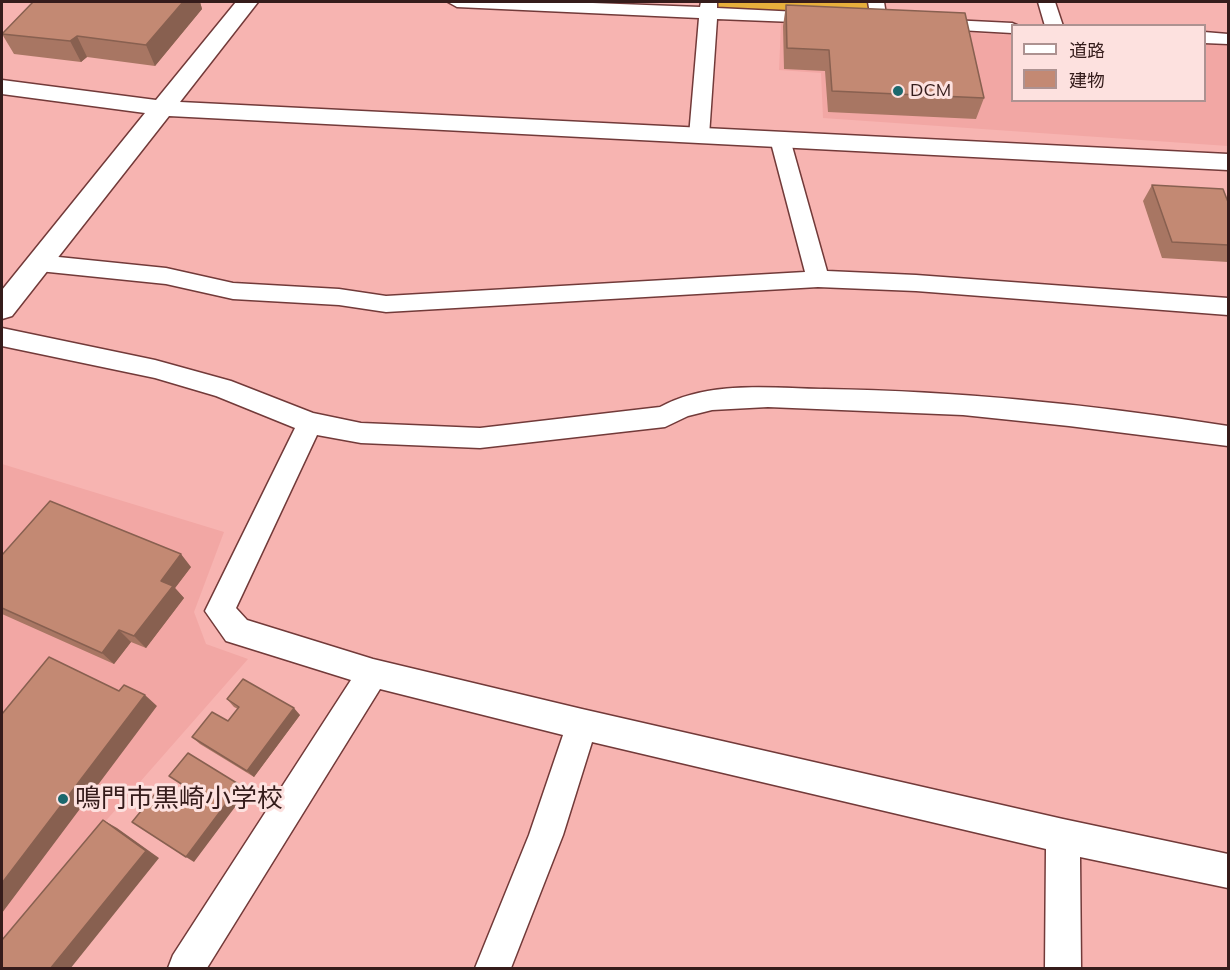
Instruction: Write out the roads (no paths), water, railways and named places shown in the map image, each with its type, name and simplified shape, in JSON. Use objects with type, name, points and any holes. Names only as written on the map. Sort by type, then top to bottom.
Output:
[{"type":"street","points":[[2,309],[247,2]]},
{"type":"street","points":[[458,2],[709,8],[833,19]]},
{"type":"street","points":[[876,2],[878,21]]},
{"type":"street","points":[[1047,2],[1053,24]]},
{"type":"street","points":[[699,136],[709,8]]},
{"type":"street","points":[[855,20],[1011,28]]},
{"type":"street","points":[[1206,38],[1228,39]]},
{"type":"street","points":[[2,87],[163,108],[1228,162]]},
{"type":"street","points":[[780,140],[818,279]]},
{"type":"street","points":[[39,263],[166,276],[233,291],[339,297],[386,304],[818,279],[916,283],[1228,307]]},
{"type":"street","points":[[2,337],[155,369],[222,388],[310,423],[361,432],[480,438],[665,417],[678,407],[736,398],[854,399],[1000,407],[1228,436]]},
{"type":"street","points":[[310,423],[220,611],[237,632],[373,673],[582,724],[1063,837],[1228,872]]},
{"type":"street","points":[[186,969],[373,673]]},
{"type":"street","points":[[493,969],[546,835],[582,724]]},
{"type":"street","points":[[1063,837],[1063,969]]},
{"type":"place","name":"DCM","points":[[898,91]]},
{"type":"place","name":"鳴門市黒崎小学校","points":[[63,799]]}]
